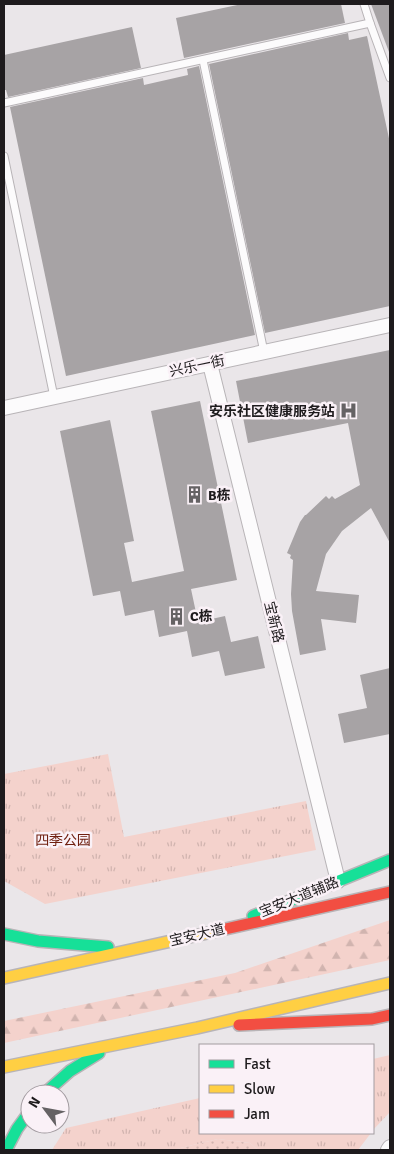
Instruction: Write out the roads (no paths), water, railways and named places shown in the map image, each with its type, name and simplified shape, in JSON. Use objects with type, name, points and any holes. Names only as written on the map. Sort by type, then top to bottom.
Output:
[{"type":"main road","name":"宝安大道辅路","points":[[207,932],[252,916],[390,860]]},
{"type":"main road","name":"宝安大道","points":[[4,978],[390,892]]},
{"type":"main road","points":[[4,934],[38,941],[76,945],[139,948]]},
{"type":"main road","points":[[4,1067],[197,1028],[390,983]]},
{"type":"main road","points":[[197,1028],[390,1016]]},
{"type":"main road","points":[[55,1084],[71,1071],[114,1045]]},
{"type":"main road","points":[[6,1150],[20,1125]]},
{"type":"street","name":"兴乐一街","points":[[4,408],[390,325]]},
{"type":"street","name":"宝新路","points":[[210,364],[338,880]]},
{"type":"lane","points":[[364,4],[390,78]]},
{"type":"lane","points":[[4,103],[370,23]]},
{"type":"lane","points":[[202,60],[264,352]]},
{"type":"lane","points":[[4,156],[54,397]]},
{"type":"place","name":"安乐社区健康服务站","points":[[349,411]]},
{"type":"place","name":"B栋","points":[[194,495]]},
{"type":"place","name":"C栋","points":[[176,616]]},
{"type":"park label","name":"四季公园","points":[[63,840]]}]
